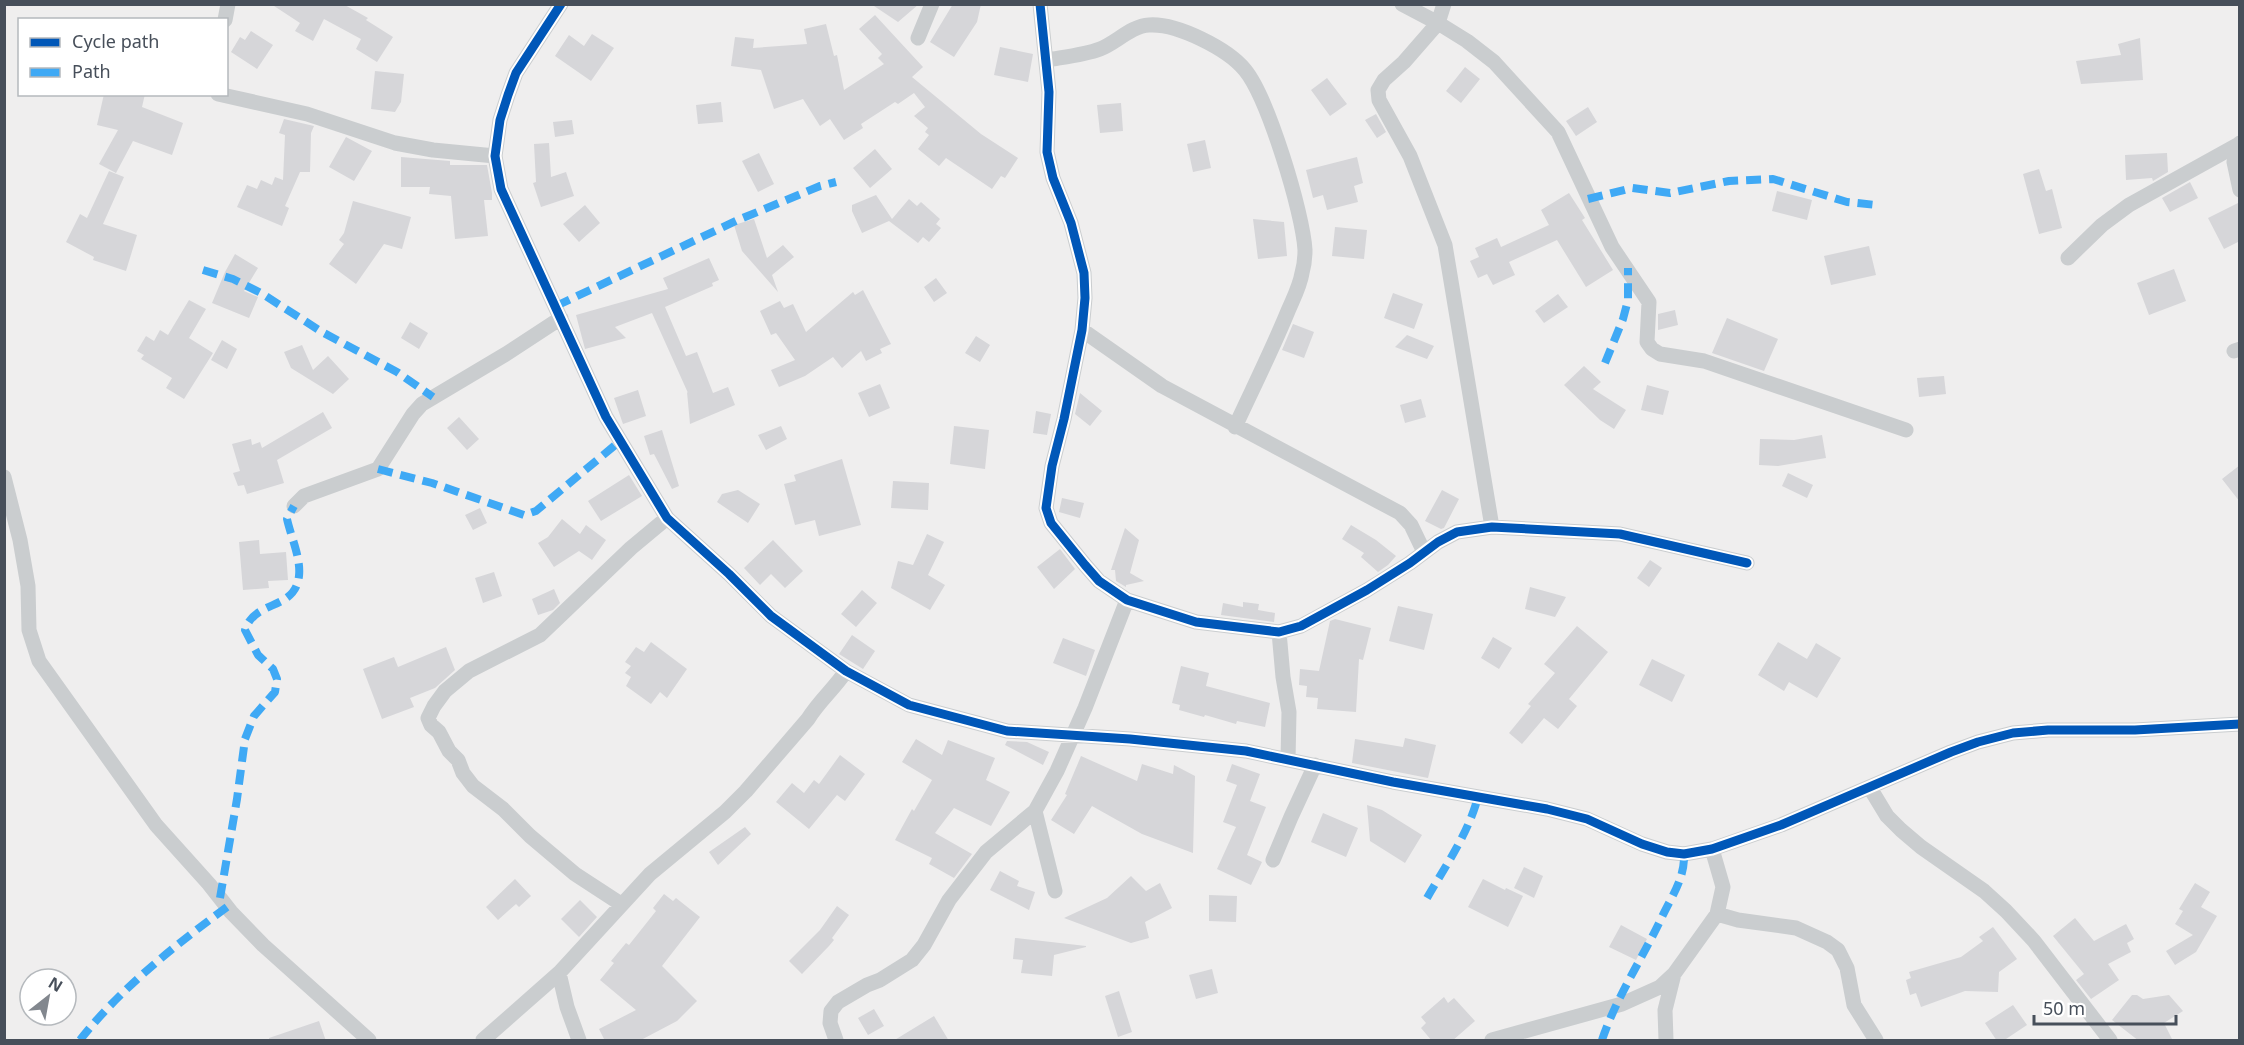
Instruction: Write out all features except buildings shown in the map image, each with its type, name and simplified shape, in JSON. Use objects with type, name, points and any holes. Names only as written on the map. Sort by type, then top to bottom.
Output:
[{"type":"street","points":[[561,4],[516,73],[500,120],[495,156],[501,189],[532,261],[606,417],[668,518],[771,616],[846,671],[909,705],[1007,731],[1130,739],[1246,751],[1393,782],[1568,814],[1587,819],[1642,844],[1667,852],[1684,854],[1712,849],[1781,825],[1951,752],[2013,733],[2048,730],[2147,729],[2240,723]]},
{"type":"street","points":[[918,38],[932,4]]},
{"type":"street","points":[[1040,4],[1049,92],[1047,152],[1053,178],[1071,223],[1084,273],[1085,298],[1082,330],[1052,466],[1046,508],[1051,523],[1099,580],[1127,600],[1196,622],[1279,632],[1301,626],[1347,601],[1457,531],[1492,527],[1620,534],[1747,563]]},
{"type":"street","points":[[1402,4],[1467,41],[1494,62],[1558,132],[1612,246],[1649,302],[1647,342],[1652,349],[1660,354],[1704,361],[1906,430]]},
{"type":"street","points":[[1444,4],[1438,23],[1404,62],[1384,80],[1378,90],[1379,100],[1410,156],[1445,244],[1492,527]]},
{"type":"street","points":[[1047,60],[1100,49],[1147,25],[1161,26],[1189,34],[1220,49],[1233,58],[1256,85],[1280,150],[1299,218],[1305,251],[1302,276],[1278,335],[1235,427]]},
{"type":"street","points":[[227,96],[307,114],[395,143],[433,150],[495,156]]},
{"type":"street","points":[[2239,144],[2234,162],[2240,190]]},
{"type":"street","points":[[2068,258],[2102,225],[2129,205],[2239,144]]},
{"type":"street","points":[[294,506],[304,496],[378,470],[413,414],[422,404],[507,354],[561,318]]},
{"type":"street","points":[[1082,330],[1162,386],[1235,427],[1400,513],[1411,525],[1424,552]]},
{"type":"street","points":[[4,477],[20,540],[28,586],[29,630],[39,660],[156,825],[231,912],[263,945],[369,1041]]},
{"type":"street","points":[[621,904],[575,874],[530,836],[503,809],[473,786],[463,773],[458,760],[449,751],[428,718],[445,691],[469,671],[540,634],[631,548],[668,518]]},
{"type":"street","points":[[836,1041],[830,1023],[831,1011],[838,1002],[912,960],[924,945],[950,900],[986,852],[1035,811],[1073,735],[1127,600]]},
{"type":"street","points":[[1279,632],[1289,712],[1288,760]]},
{"type":"street","points":[[483,1041],[559,973],[650,874],[746,791],[808,719],[816,706],[834,690],[846,671]]},
{"type":"street","points":[[1273,860],[1315,765]]},
{"type":"street","points":[[1870,788],[1887,816],[1901,830],[1921,848],[1984,891],[2034,940],[2110,1041]]},
{"type":"street","points":[[1035,811],[1055,891]]},
{"type":"street","points":[[1492,1041],[1622,1004],[1660,987],[1674,974],[1717,914],[1723,888],[1712,849]]},
{"type":"street","points":[[1717,914],[1738,920],[1796,928],[1827,942],[1838,951],[1847,968],[1854,1005],[1876,1041]]},
{"type":"street","points":[[559,973],[567,1007],[579,1041]]},
{"type":"street","points":[[1666,1041],[1665,1010],[1674,974]]},
{"type":"marked path","points":[[1588,199],[1632,188],[1670,193],[1729,181],[1773,179],[1847,202],[1876,205]]},
{"type":"marked path","points":[[556,306],[738,220],[820,186],[836,182]]},
{"type":"marked path","points":[[1605,363],[1623,319],[1628,300],[1628,268]]},
{"type":"marked path","points":[[203,270],[233,279],[261,293],[322,332],[397,372],[433,397]]},
{"type":"marked path","points":[[378,469],[432,483],[524,515],[536,511],[620,441]]},
{"type":"marked path","points":[[220,898],[245,739],[254,716],[275,692],[277,679],[273,669],[258,655],[245,630],[257,613],[283,600],[296,587],[299,562],[287,519],[294,506]]},
{"type":"marked path","points":[[1427,898],[1462,837],[1478,797]]},
{"type":"marked path","points":[[1602,1040],[1622,994],[1677,888],[1684,863],[1684,854]]},
{"type":"marked path","points":[[80,1040],[130,986],[187,937],[227,907]]},
{"type":"cycle path","points":[[561,4],[516,73],[500,120],[495,156],[501,189],[606,417],[667,518],[771,616],[846,671],[909,705],[1007,731],[1130,739],[1246,751],[1393,782],[1547,809],[1587,819],[1642,844],[1667,852],[1684,854],[1712,849],[1781,825],[1951,752],[2013,733],[2048,730],[2135,730],[2240,724]]},
{"type":"cycle path","points":[[1040,4],[1049,92],[1047,152],[1053,178],[1071,223],[1084,273],[1085,298],[1082,330],[1052,466],[1046,508],[1051,523],[1099,581],[1127,600],[1196,622],[1279,632],[1301,626],[1367,590],[1438,542],[1457,532],[1492,527],[1620,534],[1747,563]]}]
